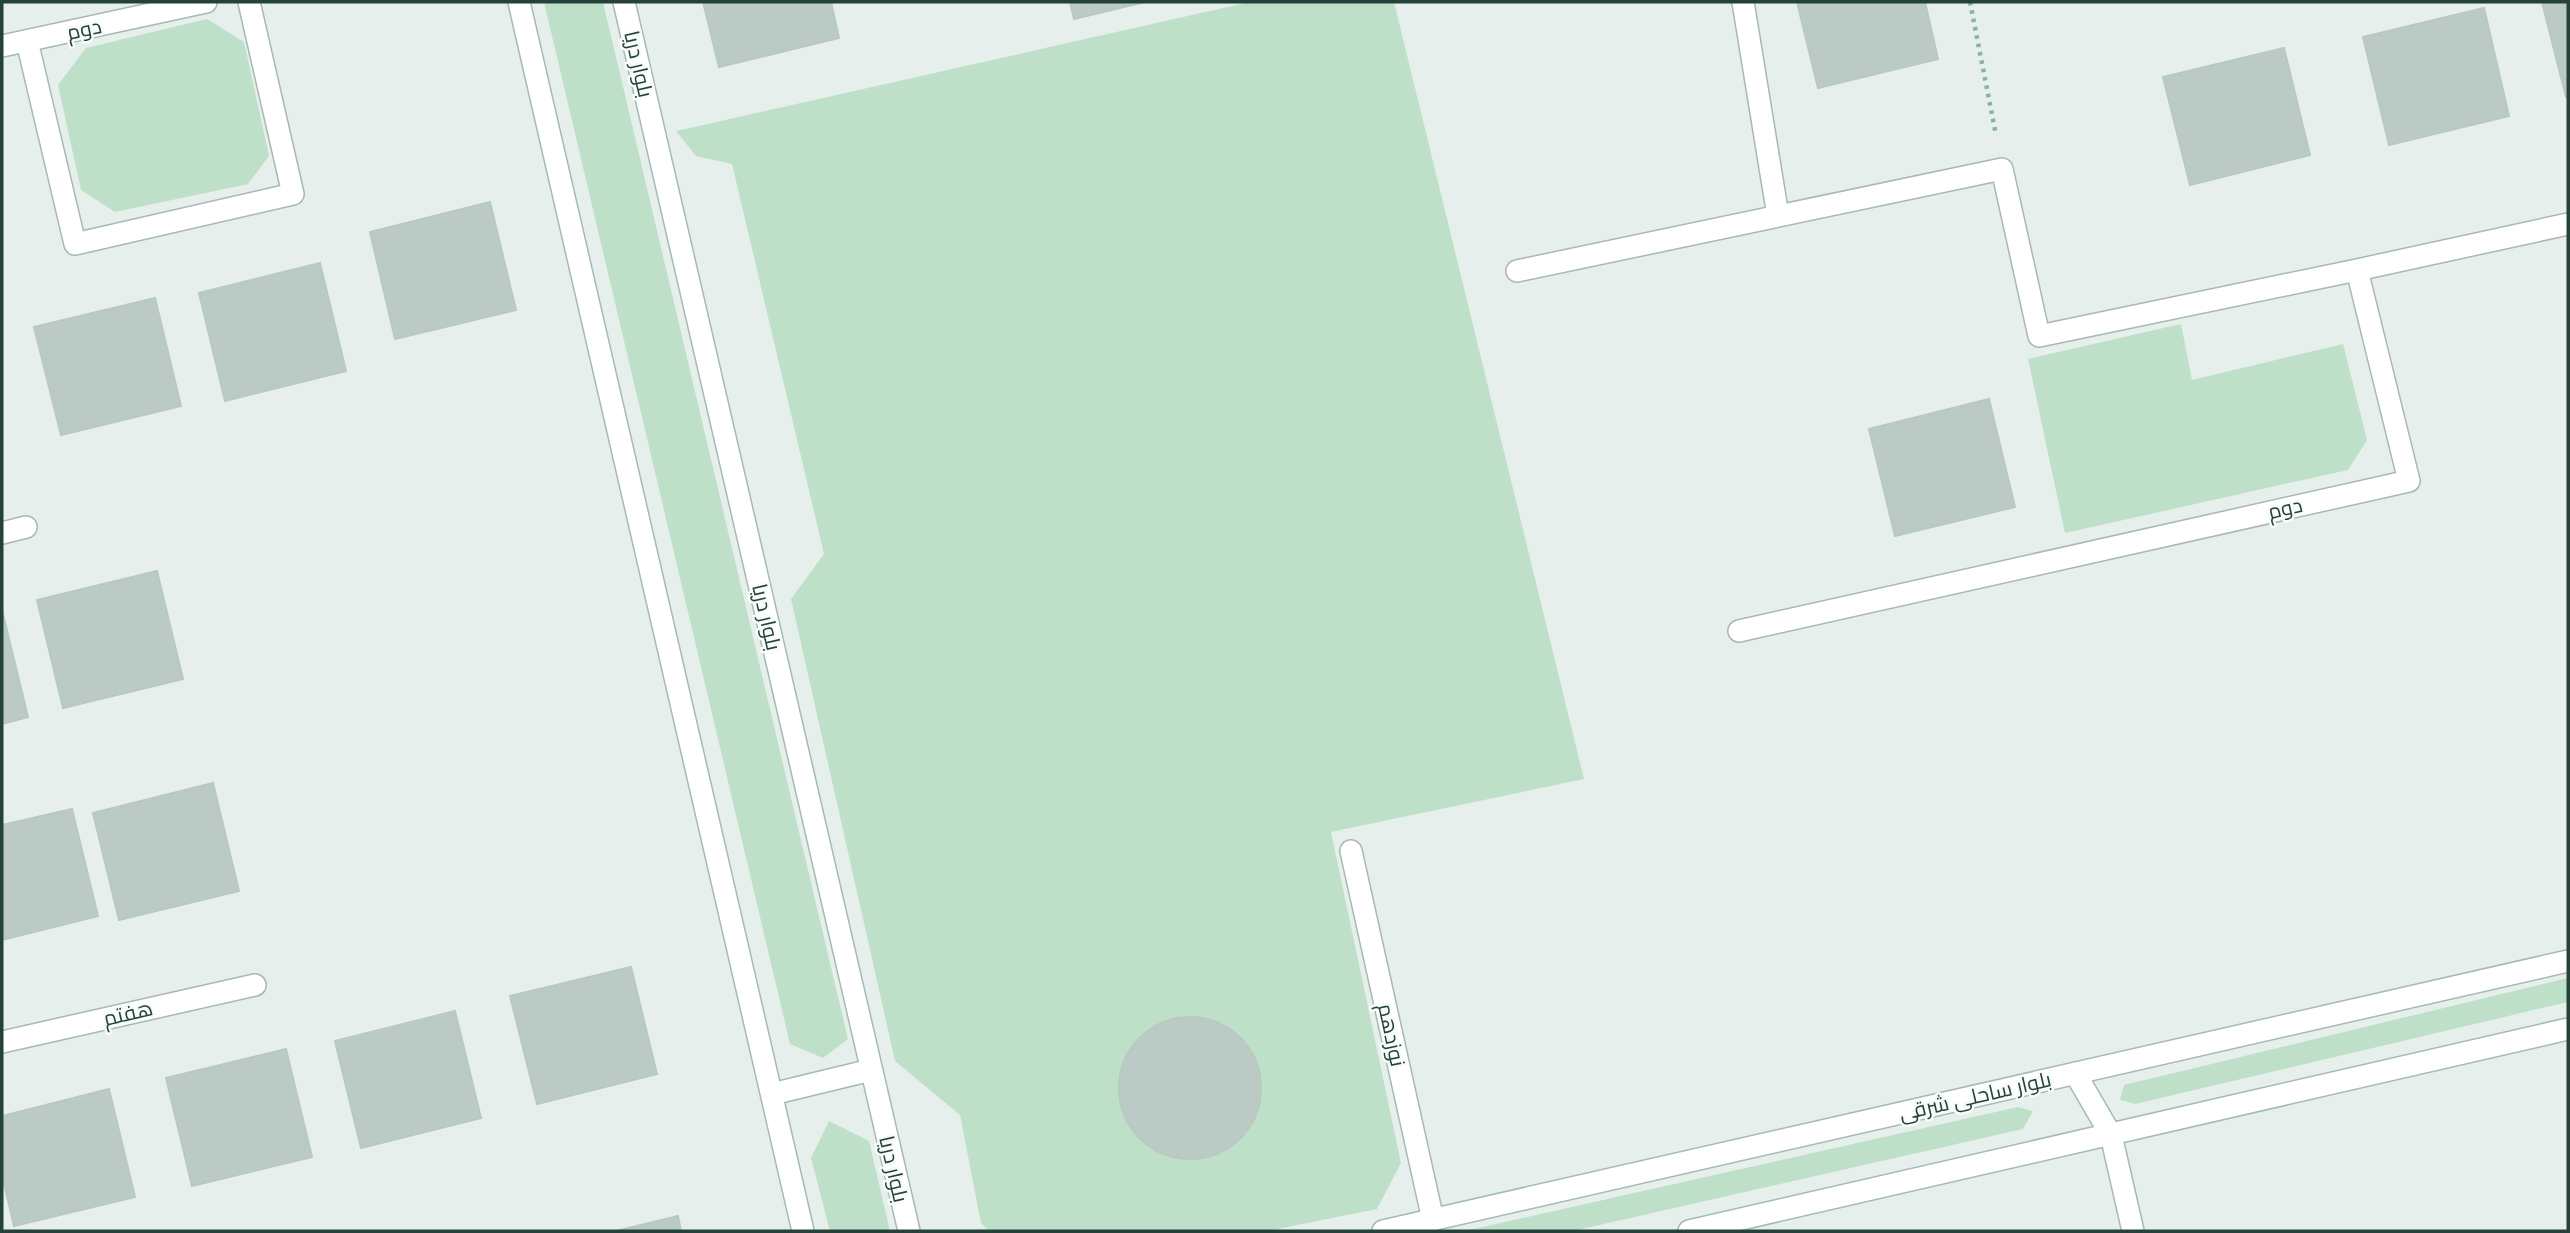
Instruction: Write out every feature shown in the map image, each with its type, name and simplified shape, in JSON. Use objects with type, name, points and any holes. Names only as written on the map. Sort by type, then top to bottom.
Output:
[{"type":"street","name":"دوم","points":[[2,46],[206,2]]},
{"type":"street","points":[[27,41],[75,244],[293,194],[250,2]]},
{"type":"street","points":[[519,2],[803,1231]]},
{"type":"street","name":"بلوار دریا","points":[[625,2],[909,1231]]},
{"type":"street","points":[[1743,2],[1778,216]]},
{"type":"street","points":[[1517,271],[2002,169],[2039,336],[2568,224]]},
{"type":"street","name":"دوم","points":[[1739,631],[2409,481],[2357,270]]},
{"type":"street","points":[[2,533],[26,527]]},
{"type":"street","name":"نوزدهم","points":[[1351,851],[1433,1220]]},
{"type":"street","name":"بلوار ساحلی شرقی","points":[[1382,1231],[2568,961]]},
{"type":"street","name":"هفتم","points":[[2,1042],[255,985]]},
{"type":"street","points":[[1689,1231],[2568,1029]]},
{"type":"street","points":[[772,1094],[871,1070]]},
{"type":"street","points":[[2075,1073],[2111,1135],[2133,1231]]},
{"type":"path","points":[[1970,2],[2002,169]]},
{"type":"green space","points":[[544,2],[603,2],[848,1039],[823,1058],[790,1044]]},
{"type":"green space","points":[[1250,2],[1394,2],[1584,779],[1331,832],[1401,1163],[1377,1209],[1267,1231],[989,1231],[981,1223],[960,1115],[895,1061],[791,599],[824,554],[732,164],[696,156],[676,131]]},
{"type":"green space","points":[[207,19],[244,42],[269,156],[248,184],[115,212],[81,190],[58,85],[86,48]]},
{"type":"green space","points":[[2181,324],[2192,380],[2343,344],[2367,440],[2348,470],[2065,533],[2028,359]]},
{"type":"green space","points":[[2568,978],[2568,1002],[2135,1104],[2120,1100],[2124,1085]]},
{"type":"green space","points":[[2018,1107],[2033,1111],[2023,1129],[1573,1231],[1465,1231]]},
{"type":"green space","points":[[829,1121],[869,1141],[890,1231],[830,1231],[811,1158]]},
{"type":"building","points":[[703,2],[831,2],[839,38],[719,67]]},
{"type":"building","points":[[1070,2],[1145,2],[1074,19]]},
{"type":"building","points":[[1797,2],[1925,2],[1938,59],[1818,88]]},
{"type":"building","points":[[2542,2],[2568,2],[2568,97],[2566,97]]},
{"type":"building","points":[[2484,8],[2509,116],[2389,145],[2363,37]]},
{"type":"building","points":[[2284,48],[2310,155],[2190,185],[2163,77]]},
{"type":"building","points":[[490,202],[516,310],[395,339],[370,232]]},
{"type":"building","points":[[320,263],[346,371],[225,401],[199,293]]},
{"type":"building","points":[[155,298],[181,406],[61,435],[34,327]]},
{"type":"building","points":[[1989,399],[2015,507],[1895,536],[1869,429]]},
{"type":"building","points":[[157,571],[183,679],[63,708],[37,600]]},
{"type":"building","points":[[2,610],[28,717],[2,724]]},
{"type":"building","points":[[213,783],[239,891],[119,920],[93,813]]},
{"type":"building","points":[[72,809],[98,916],[2,940],[2,825]]},
{"type":"building","points":[[631,967],[657,1074],[537,1104],[510,996]]},
{"type":"building","points":[[455,1011],[481,1118],[361,1148],[335,1041]]},
{"type":"building","points":[[1190,1017],[1217,1022],[1240,1038],[1256,1061],[1261,1088],[1256,1115],[1240,1138],[1217,1154],[1190,1159],[1163,1154],[1140,1138],[1124,1115],[1119,1088],[1124,1061],[1140,1038],[1163,1022]]},
{"type":"building","points":[[286,1049],[312,1157],[192,1186],[166,1078]]},
{"type":"building","points":[[109,1089],[135,1197],[14,1226],[2,1175],[2,1116]]},
{"type":"building","points":[[678,1216],[681,1231],[616,1231]]}]
